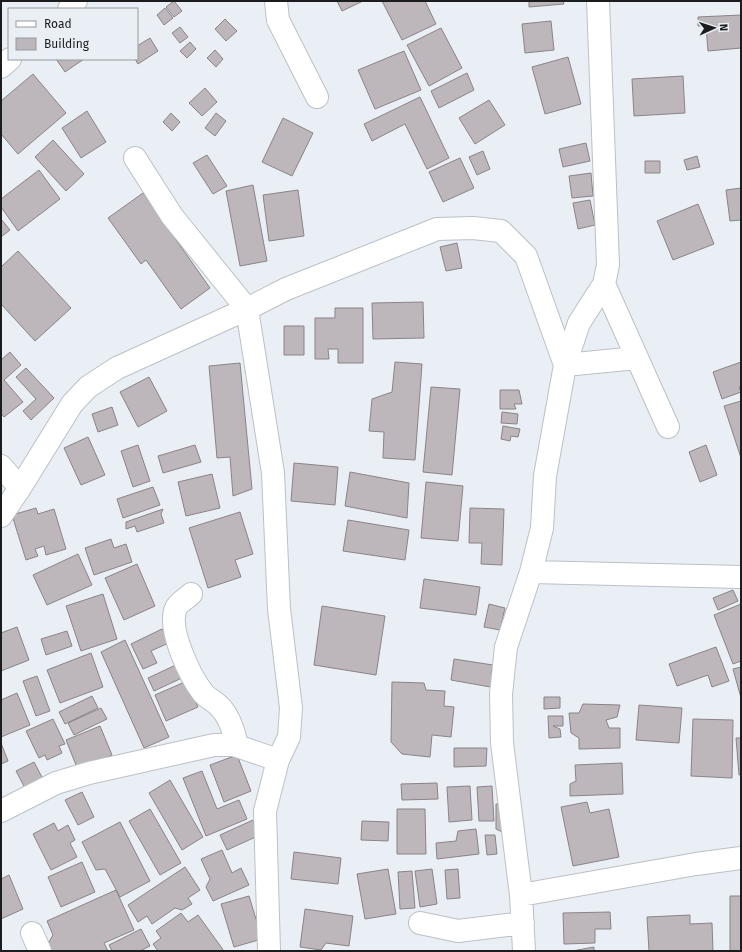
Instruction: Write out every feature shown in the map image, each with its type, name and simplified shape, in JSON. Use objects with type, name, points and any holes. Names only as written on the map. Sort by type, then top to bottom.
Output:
[{"type":"street","points":[[276,1],[278,20],[317,97]]},
{"type":"street","points":[[524,951],[522,895],[502,743],[501,694],[506,647],[532,572],[542,528],[545,476],[565,365],[579,323],[604,284],[608,265],[598,1]]},
{"type":"street","points":[[1,67],[9,60]]},
{"type":"street","points":[[135,158],[172,216],[247,309],[273,473],[279,609],[291,708],[289,737],[278,760],[265,811],[269,951]]},
{"type":"street","points":[[1,516],[72,404],[88,387],[117,368],[247,309],[286,289],[437,229],[473,228],[501,231],[526,256],[565,365]]},
{"type":"street","points":[[604,284],[668,427]]},
{"type":"street","points":[[565,365],[637,358]]},
{"type":"street","points":[[1,466],[20,488]]},
{"type":"street","points":[[532,572],[741,577]]},
{"type":"street","points":[[191,594],[176,607],[173,622],[178,641],[190,670],[204,694],[219,705],[227,718],[234,731],[237,746]]},
{"type":"street","points":[[1,811],[56,783],[89,773],[214,745],[237,746],[278,760]]},
{"type":"street","points":[[522,895],[710,862],[741,858]]},
{"type":"street","points":[[420,923],[458,931],[523,923]]},
{"type":"building","points":[[174,1],[182,11],[174,17],[166,7]]},
{"type":"building","points":[[337,1],[363,1],[342,11]]},
{"type":"building","points":[[382,1],[425,1],[436,24],[402,40]]},
{"type":"building","points":[[529,1],[563,1],[564,4],[529,7]]},
{"type":"building","points":[[165,8],[173,18],[164,25],[157,15]]},
{"type":"building","points":[[741,15],[741,48],[708,51],[706,26],[698,26],[698,17]]},
{"type":"building","points":[[225,19],[237,31],[226,41],[215,29]]},
{"type":"building","points":[[551,21],[554,50],[525,53],[522,24]]},
{"type":"building","points":[[180,27],[188,37],[180,43],[172,33]]},
{"type":"building","points":[[441,28],[462,68],[429,86],[407,45]]},
{"type":"building","points":[[150,38],[158,51],[138,64],[136,60],[138,60],[138,45]]},
{"type":"building","points":[[190,42],[196,49],[187,58],[180,51]]},
{"type":"building","points":[[215,50],[223,59],[216,67],[207,58]]},
{"type":"building","points":[[404,51],[421,90],[375,109],[358,70]]},
{"type":"building","points":[[568,57],[581,104],[545,114],[532,67]]},
{"type":"building","points":[[57,60],[83,60],[65,72]]},
{"type":"building","points":[[467,73],[474,90],[439,108],[431,91]]},
{"type":"building","points":[[33,74],[66,113],[18,154],[1,134],[1,101]]},
{"type":"building","points":[[683,76],[685,113],[634,116],[632,79]]},
{"type":"building","points":[[205,88],[217,102],[202,116],[189,103]]},
{"type":"building","points":[[420,97],[449,158],[427,169],[405,124],[372,141],[364,124]]},
{"type":"building","points":[[489,100],[505,125],[475,144],[459,118]]},
{"type":"building","points":[[87,111],[106,142],[81,158],[62,128]]},
{"type":"building","points":[[171,113],[180,122],[172,131],[163,122]]},
{"type":"building","points":[[216,113],[226,121],[215,136],[205,128]]},
{"type":"building","points":[[283,118],[313,133],[292,176],[262,162]]},
{"type":"building","points":[[53,140],[84,174],[66,191],[35,157]]},
{"type":"building","points":[[586,143],[590,161],[563,167],[559,149]]},
{"type":"building","points":[[483,151],[490,169],[477,175],[469,157]]},
{"type":"building","points":[[207,155],[227,186],[213,194],[193,163]]},
{"type":"building","points":[[697,156],[700,167],[687,170],[684,160]]},
{"type":"building","points":[[460,158],[474,188],[443,202],[429,172]]},
{"type":"building","points":[[645,161],[660,161],[660,173],[645,173]]},
{"type":"building","points":[[39,170],[60,199],[18,231],[1,207],[1,199]]},
{"type":"building","points":[[591,173],[593,196],[572,198],[569,176]]},
{"type":"building","points":[[253,185],[267,261],[240,266],[226,191]]},
{"type":"building","points":[[741,188],[741,220],[730,221],[726,190]]},
{"type":"building","points":[[298,190],[304,236],[269,241],[263,195]]},
{"type":"building","points":[[143,193],[210,288],[181,309],[146,260],[141,264],[108,218]]},
{"type":"building","points":[[590,200],[595,225],[578,229],[573,203]]},
{"type":"building","points":[[698,204],[714,244],[673,260],[657,221]]},
{"type":"building","points":[[1,219],[10,230],[1,237]]},
{"type":"building","points":[[457,243],[462,268],[446,271],[440,247]]},
{"type":"building","points":[[18,251],[71,308],[35,341],[1,304],[1,267]]},
{"type":"building","points":[[423,302],[424,338],[373,339],[372,303]]},
{"type":"building","points":[[335,308],[363,308],[363,363],[338,363],[338,349],[328,349],[329,359],[315,359],[315,318],[335,318]]},
{"type":"building","points":[[284,326],[304,326],[304,355],[284,355]]},
{"type":"building","points":[[10,352],[21,365],[4,380],[23,402],[4,417],[1,413],[1,360]]},
{"type":"building","points":[[395,362],[422,364],[415,460],[383,458],[384,432],[369,431],[372,399],[392,392]]},
{"type":"building","points":[[741,362],[741,386],[739,387],[741,392],[722,399],[713,372]]},
{"type":"building","points":[[240,363],[252,489],[233,496],[230,457],[217,458],[209,366]]},
{"type":"building","points":[[26,368],[54,398],[31,420],[23,411],[36,399],[16,377]]},
{"type":"building","points":[[149,377],[167,411],[138,427],[120,392]]},
{"type":"building","points":[[431,387],[460,389],[452,475],[423,472]]},
{"type":"building","points":[[500,390],[519,390],[522,404],[514,404],[516,409],[500,409]]},
{"type":"building","points":[[741,401],[741,458],[724,406]]},
{"type":"building","points":[[112,407],[118,425],[98,432],[92,414]]},
{"type":"building","points":[[502,412],[518,414],[517,424],[501,423]]},
{"type":"building","points":[[503,426],[520,429],[518,437],[511,436],[510,441],[501,439]]},
{"type":"building","points":[[88,437],[105,475],[81,485],[64,448]]},
{"type":"building","points":[[138,445],[150,481],[133,487],[121,451]]},
{"type":"building","points":[[195,445],[201,462],[163,473],[158,456]]},
{"type":"building","points":[[706,445],[717,475],[700,482],[689,452]]},
{"type":"building","points":[[294,463],[338,467],[335,505],[291,501]]},
{"type":"building","points":[[350,472],[409,483],[407,518],[345,506]]},
{"type":"building","points":[[212,474],[220,508],[186,516],[178,482]]},
{"type":"building","points":[[426,482],[463,486],[458,541],[421,538]]},
{"type":"building","points":[[153,487],[160,505],[123,518],[117,499]]},
{"type":"building","points":[[36,508],[38,514],[54,509],[66,549],[46,555],[44,546],[35,549],[38,556],[26,560],[12,515]]},
{"type":"building","points":[[470,508],[504,509],[502,565],[481,564],[482,543],[469,543]]},
{"type":"building","points":[[163,509],[161,514],[164,523],[137,532],[135,526],[126,529],[126,522]]},
{"type":"building","points":[[240,512],[253,554],[235,560],[241,577],[208,588],[189,528]]},
{"type":"building","points":[[348,520],[409,530],[405,560],[343,551]]},
{"type":"building","points":[[111,539],[114,548],[126,544],[132,562],[94,575],[85,548]]},
{"type":"building","points":[[78,554],[92,585],[47,605],[33,575]]},
{"type":"building","points":[[137,564],[155,606],[124,620],[105,578]]},
{"type":"building","points":[[424,579],[480,587],[476,615],[420,608]]},
{"type":"building","points":[[733,590],[738,601],[718,610],[713,598]]},
{"type":"building","points":[[103,594],[117,639],[81,651],[66,606]]},
{"type":"building","points":[[489,604],[505,608],[500,630],[484,627]]},
{"type":"building","points":[[741,604],[741,661],[733,664],[714,615]]},
{"type":"building","points":[[322,606],[385,616],[376,675],[314,665]]},
{"type":"building","points":[[17,627],[29,660],[1,671],[1,633]]},
{"type":"building","points":[[162,629],[173,641],[151,651],[157,663],[143,669],[131,644]]},
{"type":"building","points":[[67,631],[72,646],[46,655],[41,639]]},
{"type":"building","points":[[125,640],[169,737],[144,748],[101,652]]},
{"type":"building","points":[[716,647],[729,681],[712,687],[708,675],[677,686],[669,664]]},
{"type":"building","points":[[91,653],[103,687],[60,703],[47,670]]},
{"type":"building","points":[[454,659],[493,665],[491,674],[498,675],[496,688],[451,680]]},
{"type":"building","points":[[178,664],[184,677],[154,691],[148,678]]},
{"type":"building","points":[[741,667],[741,698],[733,669]]},
{"type":"building","points":[[37,676],[50,711],[36,716],[23,681]]},
{"type":"building","points":[[187,681],[198,707],[166,721],[155,695]]},
{"type":"building","points":[[392,682],[424,683],[426,690],[445,691],[444,706],[454,707],[451,737],[432,735],[430,757],[402,754],[391,742]]},
{"type":"building","points":[[17,693],[30,725],[1,737],[1,700]]},
{"type":"building","points":[[92,696],[98,708],[65,724],[59,712]]},
{"type":"building","points":[[544,697],[560,697],[560,708],[544,709]]},
{"type":"building","points":[[583,704],[620,705],[617,717],[606,720],[609,728],[620,728],[620,748],[579,749],[579,738],[571,733],[569,713],[579,713]]},
{"type":"building","points":[[639,705],[682,708],[679,743],[636,740]]},
{"type":"building","points":[[101,708],[107,719],[74,735],[68,723]]},
{"type":"building","points":[[548,716],[563,716],[563,726],[553,726],[560,729],[561,737],[549,738]]},
{"type":"building","points":[[53,719],[65,744],[59,746],[62,753],[47,760],[45,755],[39,758],[26,731]]},
{"type":"building","points":[[693,719],[733,720],[732,778],[691,776]]},
{"type":"building","points":[[100,726],[112,755],[78,770],[66,740]]},
{"type":"building","points":[[736,738],[741,738],[741,775],[739,775]]},
{"type":"building","points":[[1,743],[8,761],[1,764]]},
{"type":"building","points":[[454,748],[487,748],[486,766],[454,767]]},
{"type":"building","points":[[237,755],[251,791],[224,802],[210,765]]},
{"type":"building","points":[[34,762],[44,781],[26,790],[16,771]]},
{"type":"building","points":[[622,763],[623,794],[570,796],[570,784],[576,781],[575,765]]},
{"type":"building","points":[[202,771],[217,809],[239,800],[247,819],[206,836],[183,778]]},
{"type":"building","points":[[170,780],[203,837],[182,850],[149,793]]},
{"type":"building","points":[[437,783],[438,799],[402,800],[401,784]]},
{"type":"building","points":[[470,786],[472,820],[449,822],[447,787]]},
{"type":"building","points":[[492,786],[494,821],[479,821],[477,787]]},
{"type":"building","points":[[82,792],[94,817],[78,825],[65,800]]},
{"type":"building","points":[[587,802],[590,813],[609,809],[619,857],[573,866],[561,807]]},
{"type":"building","points":[[496,804],[504,804],[504,833],[496,829]]},
{"type":"building","points":[[150,809],[181,863],[160,875],[129,821]]},
{"type":"building","points":[[397,809],[425,809],[426,854],[397,854]]},
{"type":"building","points":[[253,820],[260,835],[227,850],[220,835]]},
{"type":"building","points":[[362,821],[389,822],[388,841],[361,840]]},
{"type":"building","points":[[120,822],[150,881],[120,897],[105,869],[96,870],[82,842]]},
{"type":"building","points":[[54,823],[58,831],[68,825],[75,840],[70,843],[77,857],[51,870],[33,834]]},
{"type":"building","points":[[476,829],[479,854],[437,859],[436,843],[456,841],[458,831]]},
{"type":"building","points":[[485,835],[495,835],[497,854],[487,855]]},
{"type":"building","points":[[222,850],[232,873],[241,868],[249,885],[213,901],[206,887],[210,879],[201,859]]},
{"type":"building","points":[[294,852],[341,858],[338,884],[291,879]]},
{"type":"building","points":[[82,862],[95,892],[61,907],[48,877]]},
{"type":"building","points":[[185,867],[200,890],[188,898],[192,904],[182,910],[175,908],[152,924],[147,916],[138,922],[128,905]]},
{"type":"building","points":[[388,869],[396,914],[365,919],[357,874]]},
{"type":"building","points":[[432,869],[437,904],[420,907],[415,871]]},
{"type":"building","points":[[458,869],[460,898],[447,899],[445,870]]},
{"type":"building","points":[[412,871],[415,908],[400,909],[398,872]]},
{"type":"building","points":[[9,875],[23,909],[1,919],[1,879]]},
{"type":"building","points":[[116,890],[134,930],[104,943],[108,951],[49,951],[46,947],[53,935],[47,921]]},
{"type":"building","points":[[249,896],[262,939],[234,947],[221,904]]},
{"type":"building","points":[[730,896],[741,896],[741,951],[730,951]]},
{"type":"building","points":[[305,909],[353,916],[349,946],[326,943],[321,950],[300,947]]},
{"type":"building","points":[[610,912],[611,929],[595,929],[595,943],[564,944],[563,913]]},
{"type":"building","points":[[181,913],[188,922],[198,915],[224,951],[158,951],[153,944],[161,938],[156,931]]},
{"type":"building","points":[[690,915],[690,924],[712,923],[713,951],[649,951],[647,917]]},
{"type":"building","points":[[141,929],[150,946],[140,951],[112,951],[109,945]]},
{"type":"building","points":[[594,947],[594,951],[572,951]]}]
